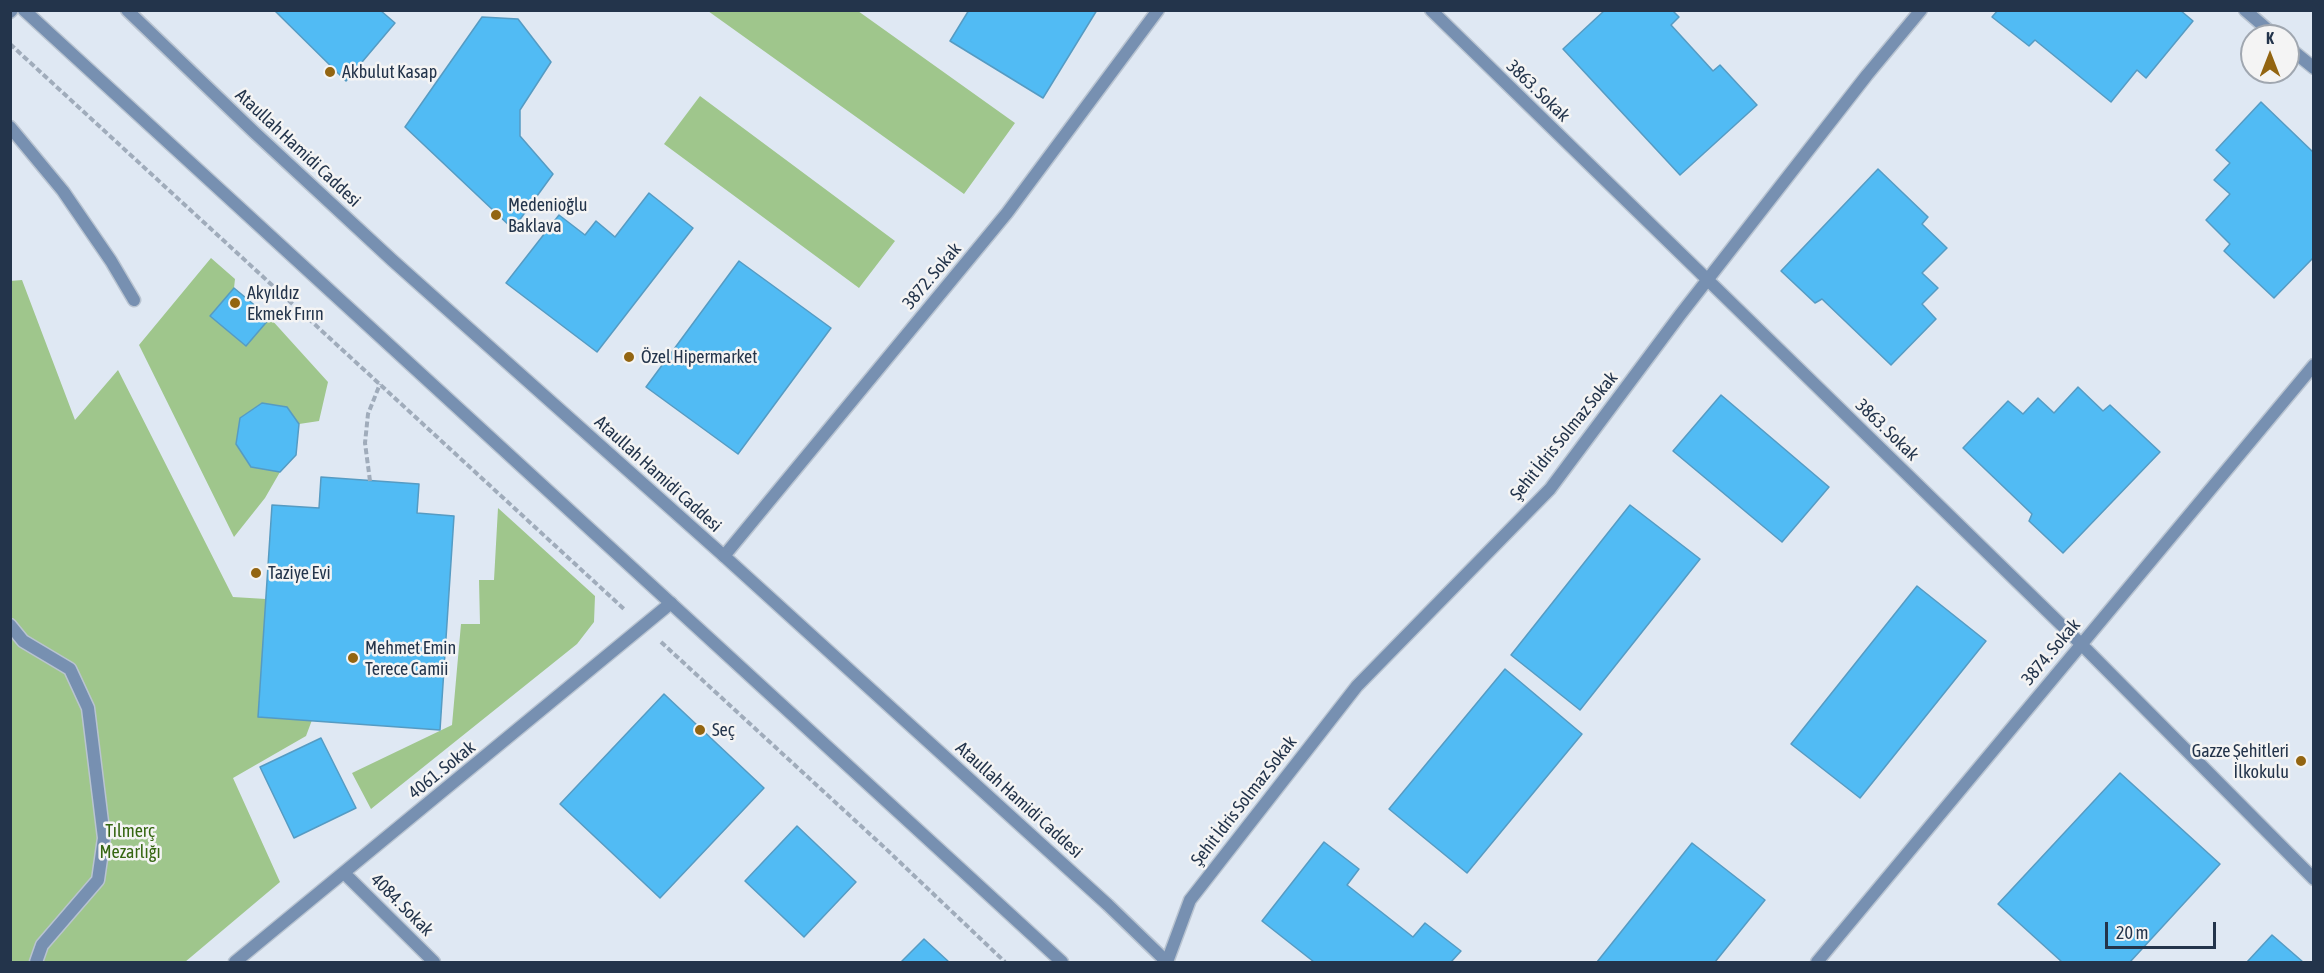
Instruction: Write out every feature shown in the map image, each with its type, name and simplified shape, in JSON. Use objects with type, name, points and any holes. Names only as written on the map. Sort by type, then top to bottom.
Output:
[{"type":"street","points":[[24,10],[1062,963]]},
{"type":"street","name":"3872. Sokak","points":[[724,556],[1007,213],[1158,10]]},
{"type":"street","name":"3863. Sokak","points":[[1431,10],[2081,644],[2313,879]]},
{"type":"street","name":"Şehit İdris Solmaz Sokak","points":[[1167,963],[1191,900],[1356,686],[1550,489],[1707,281],[1867,75],[1921,10]]},
{"type":"street","points":[[2245,10],[2261,24]]},
{"type":"street","name":"Ataullah Hamidi Caddesi","points":[[133,12],[254,132],[392,260],[724,556],[1108,905],[1167,963]]},
{"type":"street","points":[[2300,57],[2313,68]]},
{"type":"street","points":[[10,127],[63,191],[111,261],[134,300]]},
{"type":"street","name":"3874. Sokak","points":[[1817,963],[2313,365]]},
{"type":"street","name":"4061. Sokak","points":[[235,963],[671,603]]},
{"type":"street","points":[[10,625],[23,641],[70,669],[88,708],[104,838],[98,880],[42,945],[36,963]]},
{"type":"street","name":"4084. Sokak","points":[[344,873],[434,963]]},
{"type":"path","points":[[10,44],[885,848],[1005,963]]},
{"type":"path","points":[[370,481],[365,443],[368,414],[380,384]]},
{"type":"green space","points":[[708,11],[858,11],[1015,123],[964,194]]},
{"type":"green space","points":[[700,96],[895,241],[859,288],[664,144]]},
{"type":"green space","points":[[211,258],[235,279],[234,288],[211,316],[246,346],[270,318],[328,382],[319,421],[299,424],[287,407],[262,403],[240,418],[236,444],[251,467],[280,472],[265,498],[234,537],[139,345]]},
{"type":"green space","name":"Tılmerç Mezarlığı","points":[[22,280],[75,420],[118,370],[233,597],[266,599],[258,717],[312,720],[306,736],[233,778],[280,882],[185,962],[11,962],[10,281]]},
{"type":"green space","points":[[498,508],[595,596],[594,622],[577,644],[371,809],[352,773],[452,725],[461,624],[480,624],[479,580],[494,580]]},
{"type":"building","points":[[274,10],[380,10],[395,23],[346,81]]},
{"type":"building","points":[[969,10],[1097,10],[1043,98],[950,41]]},
{"type":"building","points":[[1605,10],[1672,10],[1679,17],[1671,25],[1713,71],[1720,65],[1757,105],[1680,175],[1563,49]]},
{"type":"building","points":[[1998,10],[2180,10],[2193,21],[2146,78],[2137,70],[2111,102],[2035,40],[2029,46],[1992,17]]},
{"type":"building","points":[[482,17],[518,19],[551,62],[520,110],[520,136],[553,174],[513,229],[405,127]]},
{"type":"building","points":[[2261,102],[2314,153],[2314,257],[2274,298],[2224,251],[2230,244],[2206,220],[2230,194],[2214,180],[2230,163],[2216,150]]},
{"type":"building","points":[[1878,169],[1928,217],[1922,224],[1947,248],[1922,273],[1938,288],[1922,304],[1936,319],[1891,365],[1822,299],[1815,303],[1781,271]]},
{"type":"building","points":[[649,193],[693,228],[597,352],[506,283],[559,215],[585,235],[596,221],[615,237]]},
{"type":"building","points":[[739,261],[831,328],[738,454],[646,387]]},
{"type":"building","points":[[234,288],[270,318],[246,346],[210,316]]},
{"type":"building","points":[[2078,387],[2103,411],[2110,405],[2160,452],[2063,553],[2029,521],[2032,514],[1963,448],[2008,401],[2023,414],[2038,398],[2054,413]]},
{"type":"building","points":[[1721,395],[1829,487],[1782,542],[1673,451]]},
{"type":"building","points":[[262,403],[287,407],[299,424],[296,455],[280,472],[251,467],[236,444],[240,418]]},
{"type":"building","name":"Mehmet Emin Terece Camii","points":[[321,477],[419,484],[417,513],[454,516],[440,730],[258,717],[272,505],[319,508]]},
{"type":"building","points":[[1630,505],[1700,559],[1580,710],[1511,655]]},
{"type":"building","points":[[1917,586],[1986,641],[1860,798],[1791,744]]},
{"type":"building","points":[[1505,669],[1582,734],[1467,873],[1389,809]]},
{"type":"building","points":[[664,694],[764,788],[660,898],[560,804]]},
{"type":"building","points":[[321,738],[356,808],[294,838],[260,767]]},
{"type":"building","points":[[2120,773],[2220,864],[2130,962],[2062,962],[1998,904]]},
{"type":"building","points":[[797,826],[856,882],[804,937],[745,881]]},
{"type":"building","points":[[1324,842],[1359,869],[1347,885],[1413,937],[1425,923],[1461,951],[1451,962],[1314,962],[1262,921]]},
{"type":"building","points":[[1692,843],[1765,900],[1715,962],[1597,962]]},
{"type":"building","points":[[2272,935],[2303,962],[2247,962]]},
{"type":"building","points":[[924,939],[949,962],[901,962]]},
{"type":"place","name":"Akbulut Kasap","points":[[330,72]]},
{"type":"place","name":"Medenioğlu Baklava","points":[[496,215]]},
{"type":"place","name":"Akyıldız Ekmek Fırın","points":[[235,303]]},
{"type":"place","name":"Özel Hipermarket","points":[[629,357]]},
{"type":"place","name":"Taziye Evi","points":[[256,573]]},
{"type":"place","name":"Mehmet Emin Terece Camii","points":[[353,658]]},
{"type":"place","name":"Seç","points":[[700,730]]},
{"type":"place","name":"Gazze Şehitleri İlkokulu","points":[[2301,761]]}]
